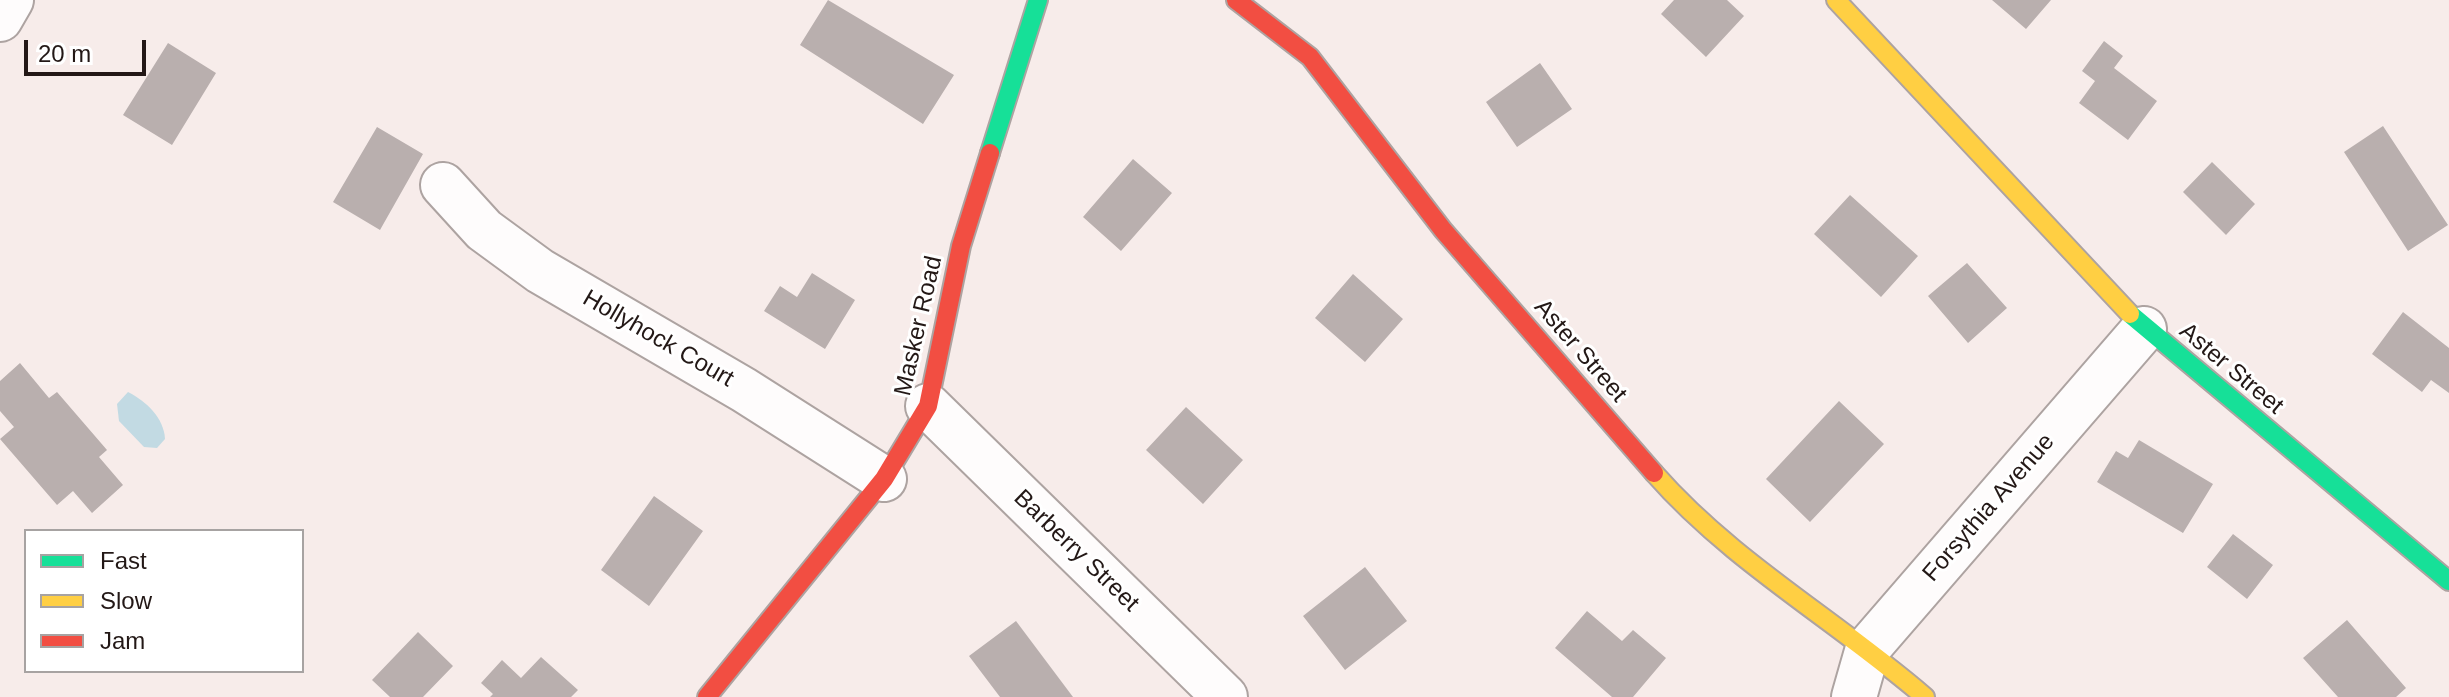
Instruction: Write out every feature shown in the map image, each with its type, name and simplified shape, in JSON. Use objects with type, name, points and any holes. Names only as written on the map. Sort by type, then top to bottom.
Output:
[{"type":"street","points":[[0,19],[11,0]]},
{"type":"street","name":"Masker Road","points":[[707,697],[884,479],[928,406],[961,246],[1038,0]]},
{"type":"street","name":"Aster Street","points":[[1236,0],[1310,57],[1443,230],[1691,515],[1810,611],[1868,648],[1925,697]]},
{"type":"street","name":"Aster Street","points":[[1836,0],[2144,329],[2449,581]]},
{"type":"street","name":"Hollyhock Court","points":[[443,185],[484,230],[540,271],[744,390],[884,479]]},
{"type":"street","name":"Forsythia Avenue","points":[[1854,697],[1868,648],[2144,329]]},
{"type":"street","name":"Barberry Street","points":[[928,406],[1225,697]]},
{"type":"water","points":[[128,392],[158,417],[165,439],[157,448],[144,447],[119,421],[117,404]]},
{"type":"building","points":[[828,0],[954,75],[923,124],[800,45]]},
{"type":"building","points":[[1674,0],[1727,0],[1744,16],[1706,57],[1661,14]]},
{"type":"building","points":[[1992,0],[2051,0],[2026,29]]},
{"type":"building","points":[[2104,41],[2123,56],[2114,68],[2157,101],[2128,140],[2079,103],[2095,81],[2082,71]]},
{"type":"building","points":[[168,43],[216,73],[172,145],[123,115]]},
{"type":"building","points":[[1540,63],[1572,109],[1517,147],[1486,102]]},
{"type":"building","points":[[2383,126],[2448,225],[2408,251],[2344,152]]},
{"type":"building","points":[[377,127],[423,154],[380,230],[333,202]]},
{"type":"building","points":[[1133,159],[1172,193],[1121,251],[1083,217]]},
{"type":"building","points":[[2212,162],[2255,204],[2226,235],[2183,192]]},
{"type":"building","points":[[1850,195],[1918,256],[1881,297],[1814,234]]},
{"type":"building","points":[[1967,263],[2007,308],[1968,343],[1928,296]]},
{"type":"building","points":[[812,273],[855,300],[825,349],[764,311],[780,286],[797,297]]},
{"type":"building","points":[[1353,274],[1403,319],[1365,362],[1315,318]]},
{"type":"building","points":[[2403,312],[2449,348],[2449,393],[2431,380],[2422,392],[2372,354]]},
{"type":"building","points":[[20,363],[49,398],[57,392],[107,450],[99,457],[123,485],[92,513],[73,491],[57,505],[0,439],[14,427],[0,411],[0,381]]},
{"type":"building","points":[[1839,401],[1884,444],[1810,522],[1766,479]]},
{"type":"building","points":[[1186,407],[1243,460],[1203,504],[1146,450]]},
{"type":"building","points":[[2139,440],[2213,484],[2183,533],[2097,482],[2116,451],[2128,458]]},
{"type":"building","points":[[654,496],[703,531],[649,606],[601,570]]},
{"type":"building","points":[[2233,534],[2273,565],[2247,599],[2207,567]]},
{"type":"building","points":[[1365,567],[1407,621],[1345,670],[1303,616]]},
{"type":"building","points":[[1587,611],[1622,641],[1633,630],[1666,658],[1633,697],[1612,697],[1555,648]]},
{"type":"building","points":[[2347,620],[2406,688],[2396,697],[2338,697],[2303,658]]},
{"type":"building","points":[[1016,621],[1073,697],[1000,697],[969,656]]},
{"type":"building","points":[[418,632],[453,666],[423,697],[390,697],[372,680]]},
{"type":"building","points":[[541,657],[578,690],[571,697],[490,697],[493,694],[481,683],[502,660],[521,678]]},
{"type":"traffic: fast","points":[[990,153],[1038,0]]},
{"type":"traffic: fast","points":[[2130,314],[2449,581]]},
{"type":"traffic: slow","points":[[1836,0],[2130,314]]},
{"type":"traffic: slow","points":[[1654,473],[1717,535],[1925,697]]},
{"type":"traffic: jam","points":[[1236,0],[1310,57],[1443,230],[1654,473]]},
{"type":"traffic: jam","points":[[707,697],[884,479],[928,406],[961,246],[990,153]]}]
